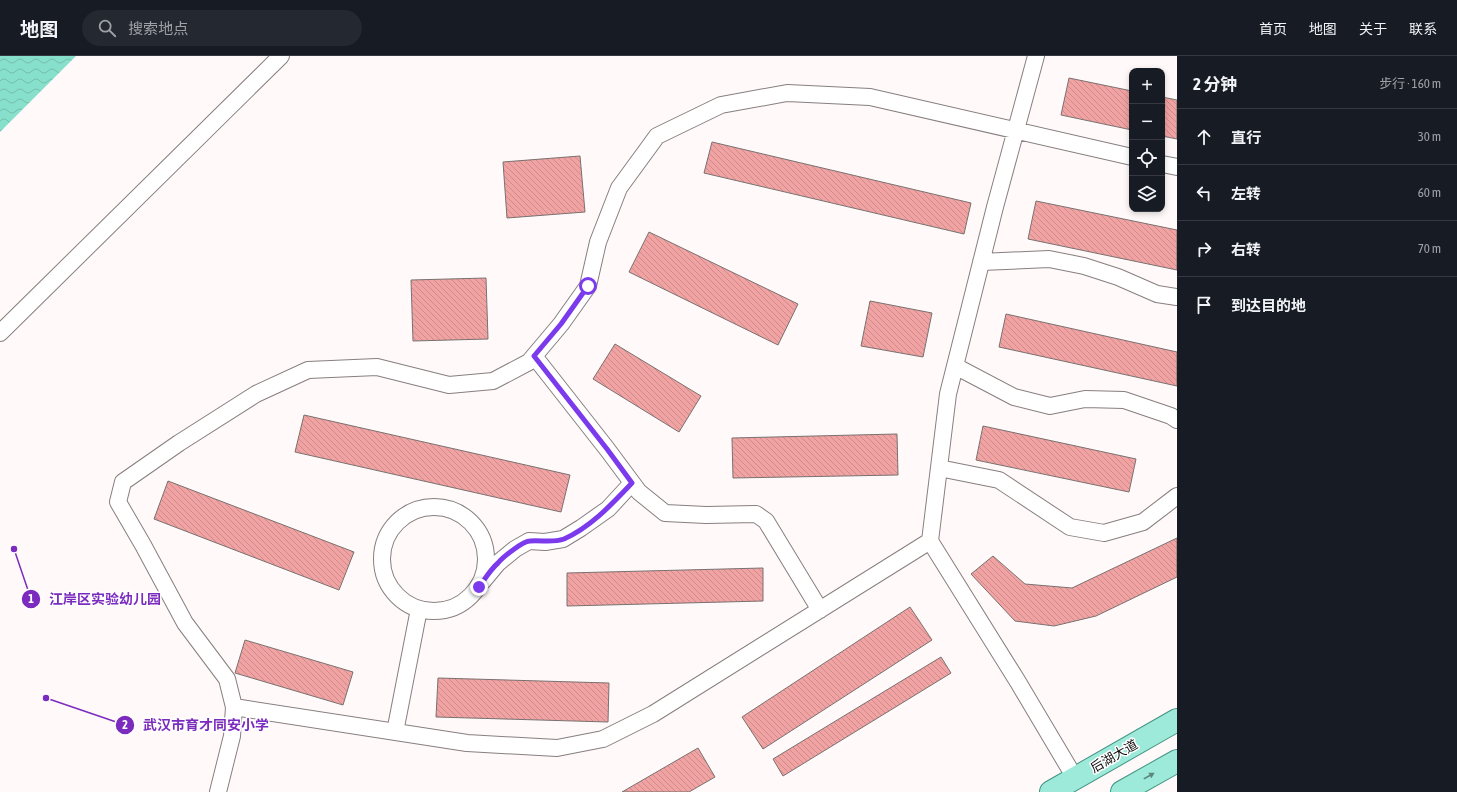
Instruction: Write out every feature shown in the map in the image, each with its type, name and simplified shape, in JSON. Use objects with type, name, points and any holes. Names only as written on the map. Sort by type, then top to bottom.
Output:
[{"type":"main road","name":"后湖大道","points":[[1051,792],[1177,720]]},
{"type":"main road","points":[[1122,792],[1177,761]]},
{"type":"street","points":[[0,333],[281,56]]},
{"type":"street","points":[[1036,56],[981,262],[948,394],[930,541],[1018,682],[1075,778]]},
{"type":"street","points":[[218,792],[232,736],[234,707],[227,679],[185,624],[143,545],[118,502],[123,482],[179,443],[256,394],[308,370],[376,367],[449,385],[493,381],[529,362],[561,324],[588,286],[598,242],[619,188],[657,136],[721,105],[787,93],[870,97],[1129,156]]},
{"type":"street","points":[[1165,165],[1177,167]]},
{"type":"street","points":[[981,262],[1049,259],[1084,266],[1118,277],[1157,294],[1177,297]]},
{"type":"street","points":[[534,356],[639,492],[665,513],[706,515],[756,514],[766,521],[820,610]]},
{"type":"street","points":[[955,366],[1014,397],[1021,399],[1050,406],[1085,399],[1124,400],[1170,416],[1177,420]]},
{"type":"street","points":[[939,468],[999,480],[1070,527],[1104,533],[1143,522],[1177,496]]},
{"type":"street","points":[[479,587],[485,572],[486,555],[482,538],[472,524],[458,513],[442,508],[424,508],[408,515],[394,526],[386,541],[382,558],[384,574],[392,589],[404,602],[419,609],[436,611],[453,608],[467,600],[479,587],[498,563],[515,549],[529,541],[545,542],[563,539],[608,509],[632,483]]},
{"type":"street","points":[[234,707],[467,743],[557,748],[603,739],[653,714],[930,541]]},
{"type":"street","points":[[395,732],[419,609]]},
{"type":"water","points":[[0,56],[76,56],[0,132]]},
{"type":"building","points":[[1069,78],[1129,90],[1129,129],[1061,115]]},
{"type":"building","points":[[1165,98],[1177,100],[1177,139],[1165,137]]},
{"type":"building","points":[[712,142],[971,203],[964,234],[704,173]]},
{"type":"building","points":[[580,156],[585,212],[507,218],[503,162]]},
{"type":"building","points":[[1036,201],[1177,230],[1177,270],[1028,239]]},
{"type":"building","points":[[649,232],[798,304],[778,345],[629,272]]},
{"type":"building","points":[[486,278],[488,339],[413,341],[411,280]]},
{"type":"building","points":[[870,301],[932,313],[923,357],[861,346]]},
{"type":"building","points":[[1006,314],[1177,352],[1177,386],[999,347]]},
{"type":"building","points":[[615,344],[701,396],[679,432],[593,379]]},
{"type":"building","points":[[304,415],[570,475],[561,512],[295,452]]},
{"type":"building","points":[[983,426],[1136,459],[1129,492],[976,460]]},
{"type":"building","points":[[897,434],[898,475],[733,478],[732,438]]},
{"type":"building","points":[[168,481],[354,552],[339,590],[154,519]]},
{"type":"building","points":[[1177,538],[1177,577],[1096,616],[1054,626],[1015,621],[971,574],[993,556],[1025,584],[1072,588]]},
{"type":"building","points":[[763,568],[763,601],[567,606],[567,573]]},
{"type":"building","points":[[910,607],[932,640],[763,749],[742,717]]},
{"type":"building","points":[[245,640],[353,672],[343,705],[235,673]]},
{"type":"building","points":[[941,657],[951,673],[783,776],[773,759]]},
{"type":"building","points":[[438,678],[609,683],[608,722],[436,717]]},
{"type":"building","points":[[698,748],[715,777],[689,792],[622,792]]},
{"type":"place","name":"江岸区实验幼儿园","points":[[14,549]]},
{"type":"place","name":"武汉市育才同安小学","points":[[46,698]]},
{"type":"route","points":[[479,587],[498,563],[515,549],[529,541],[545,542],[563,539],[608,509],[632,483],[534,356],[561,324],[588,286]]}]
